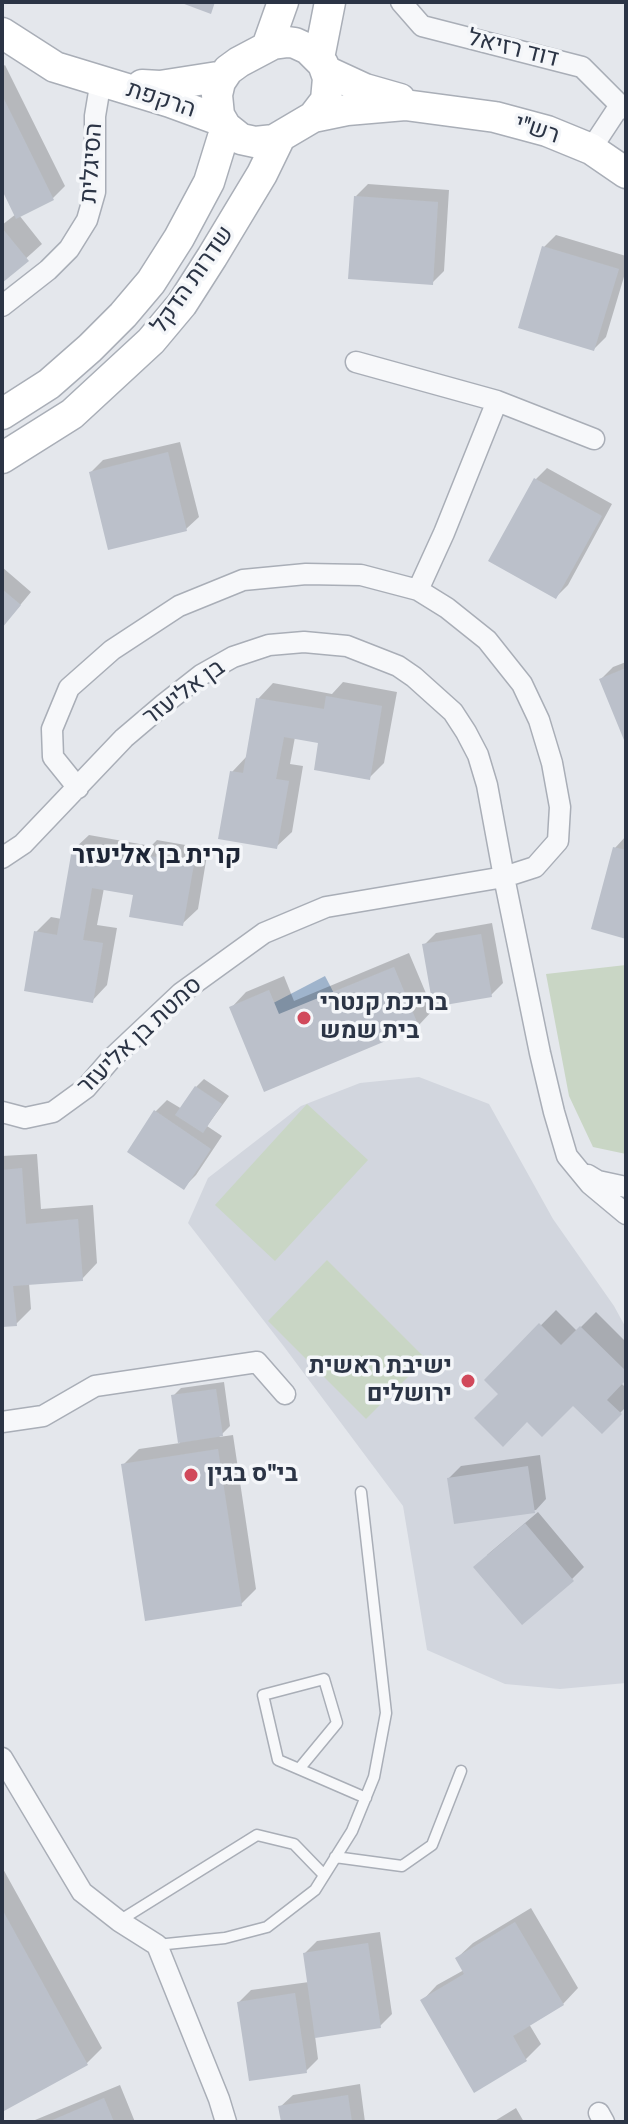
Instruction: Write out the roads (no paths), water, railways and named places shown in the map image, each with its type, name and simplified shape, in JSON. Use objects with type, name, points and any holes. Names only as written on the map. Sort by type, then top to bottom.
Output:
[{"type":"main road","points":[[267,47],[283,2]]},
{"type":"main road","points":[[323,65],[308,49],[295,43],[280,43],[233,66],[218,88],[216,101],[224,124],[241,139],[268,141],[313,117],[326,100],[328,85],[323,65],[330,2]]},
{"type":"main road","name":"הרקפת","points":[[2,33],[55,67],[197,110],[224,124]]},
{"type":"main road","name":"רש\"י","points":[[323,65],[365,89],[441,109]]},
{"type":"main road","name":"הרקפת","points":[[101,80],[160,86],[224,76]]},
{"type":"main road","name":"רש\"י","points":[[313,117],[405,105],[495,117],[547,131],[591,149],[626,173]]},
{"type":"main road","name":"שדרות הדקל","points":[[2,414],[49,384],[90,348],[151,282],[209,182],[224,124]]},
{"type":"main road","name":"שדרות הדקל","points":[[2,458],[72,414],[151,341],[182,304],[212,257],[251,194],[280,137]]},
{"type":"street","name":"דוד רזיאל","points":[[401,2],[422,26],[582,67],[623,107],[591,149]]},
{"type":"street","name":"הסיגלית","points":[[2,306],[69,249],[87,220],[95,192],[95,116],[101,80]]},
{"type":"street","points":[[356,362],[497,401],[594,439]]},
{"type":"street","points":[[418,590],[497,401]]},
{"type":"street","points":[[78,788],[53,757],[52,729],[69,688],[112,650],[179,606],[243,580],[306,574],[361,575],[418,590],[447,608],[487,640],[522,684],[539,720],[552,763],[560,807],[558,841],[535,867],[504,877]]},
{"type":"street","name":"בן אליעזר","points":[[2,858],[23,844],[124,738],[201,675],[233,657],[269,645],[304,642],[347,646],[398,666],[453,712],[478,755],[487,785],[544,1068],[567,1156],[590,1184],[626,1214]]},
{"type":"street","name":"סמטת בן אליעזר","points":[[2,1112],[25,1118],[53,1112],[86,1088],[111,1059],[181,993],[264,933],[326,907],[504,877]]},
{"type":"street","points":[[567,1156],[581,1171],[598,1181],[626,1187]]},
{"type":"street","points":[[2,1422],[43,1416],[95,1386],[257,1362],[285,1394]]},
{"type":"street","points":[[2,1758],[9,1784],[82,1892],[157,1945],[226,2122]]},
{"type":"lane","points":[[157,1945],[225,1938],[267,1927],[315,1890],[352,1831],[374,1777],[386,1713],[361,1492]]},
{"type":"lane","points":[[299,1769],[337,1723],[324,1679],[263,1695],[278,1760],[366,1798]]},
{"type":"lane","points":[[335,1857],[402,1866],[432,1845],[461,1771]]},
{"type":"lane","points":[[119,1921],[257,1835],[294,1844],[324,1875]]},
{"type":"water","points":[[325,976],[351,1026],[258,1011]]},
{"type":"place","name":"בריכת קנטרי בית שמש","points":[[304,1018]]},
{"type":"place","name":"ישיבת ראשית ירושלים","points":[[468,1381]]},
{"type":"place","name":"בי\"ס בגין","points":[[191,1475]]},
{"type":"district","name":"קרית בן אליעזר","points":[[157,856]]}]
